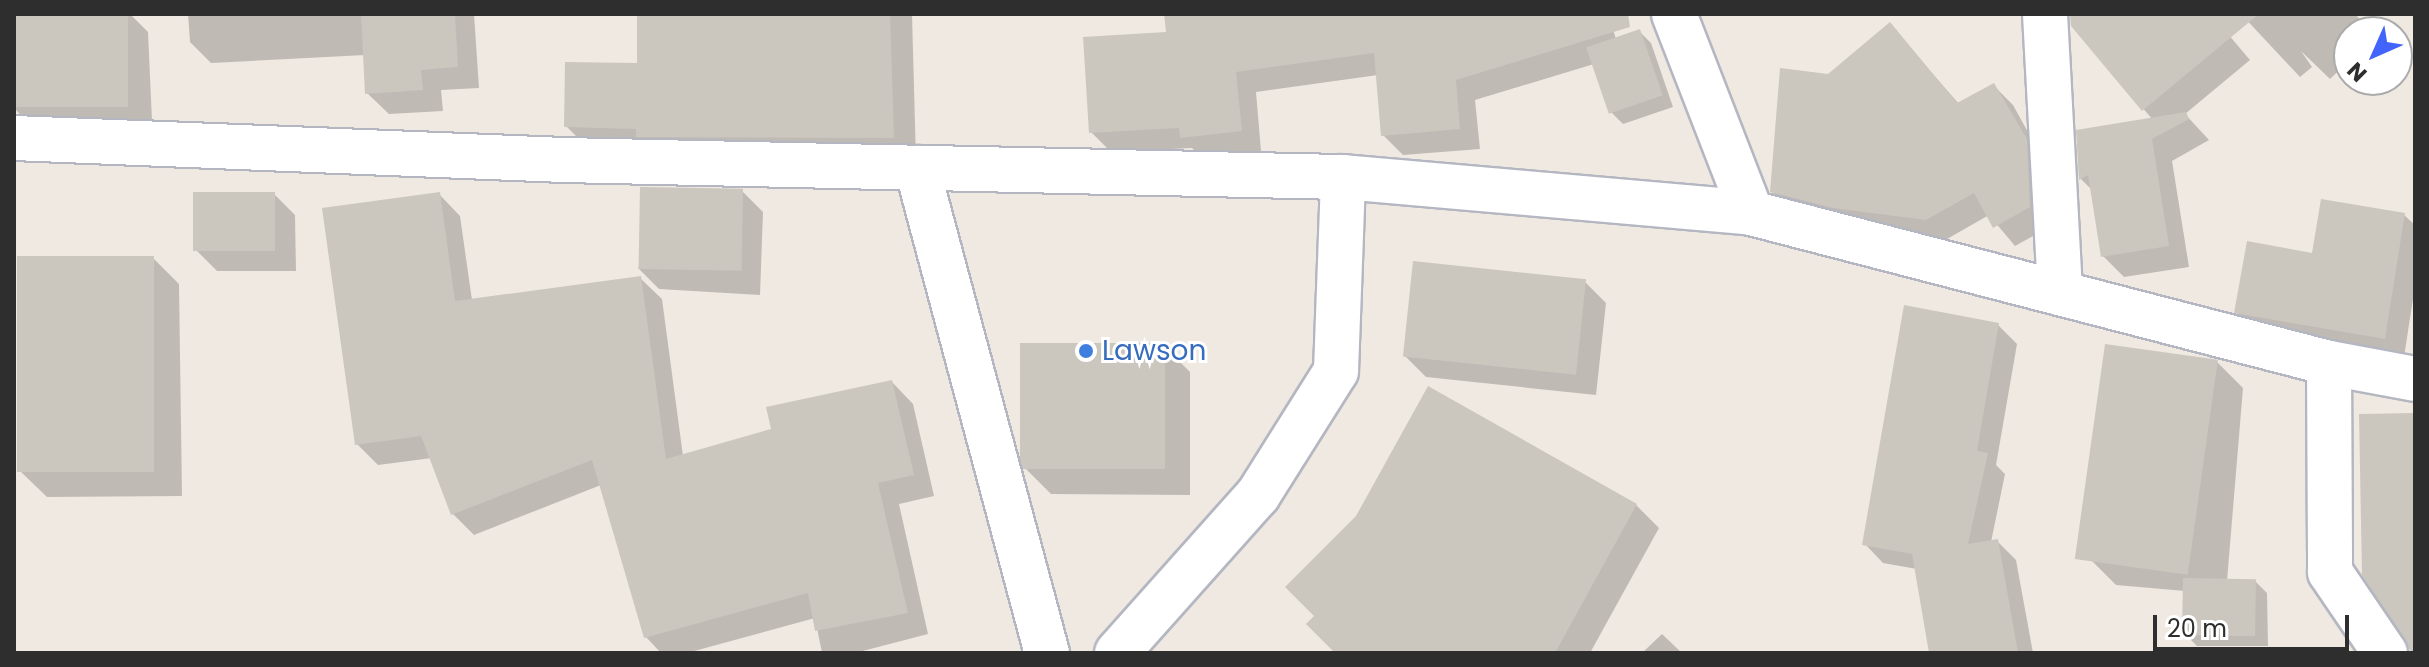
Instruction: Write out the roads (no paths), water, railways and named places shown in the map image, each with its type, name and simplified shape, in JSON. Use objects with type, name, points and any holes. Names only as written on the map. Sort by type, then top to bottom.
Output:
[{"type":"street","points":[[1674,14],[1751,213]]},
{"type":"street","points":[[2045,14],[2060,292]]},
{"type":"street","points":[[14,138],[917,168],[1343,177],[1751,213],[2329,363],[2415,379]]},
{"type":"street","points":[[917,168],[1047,653]]},
{"type":"street","points":[[1117,653],[1258,495],[1336,371],[1343,177]]},
{"type":"street","points":[[2329,363],[2330,572],[2385,653]]},
{"type":"place","name":"Lawson","points":[[1086,351]]}]
